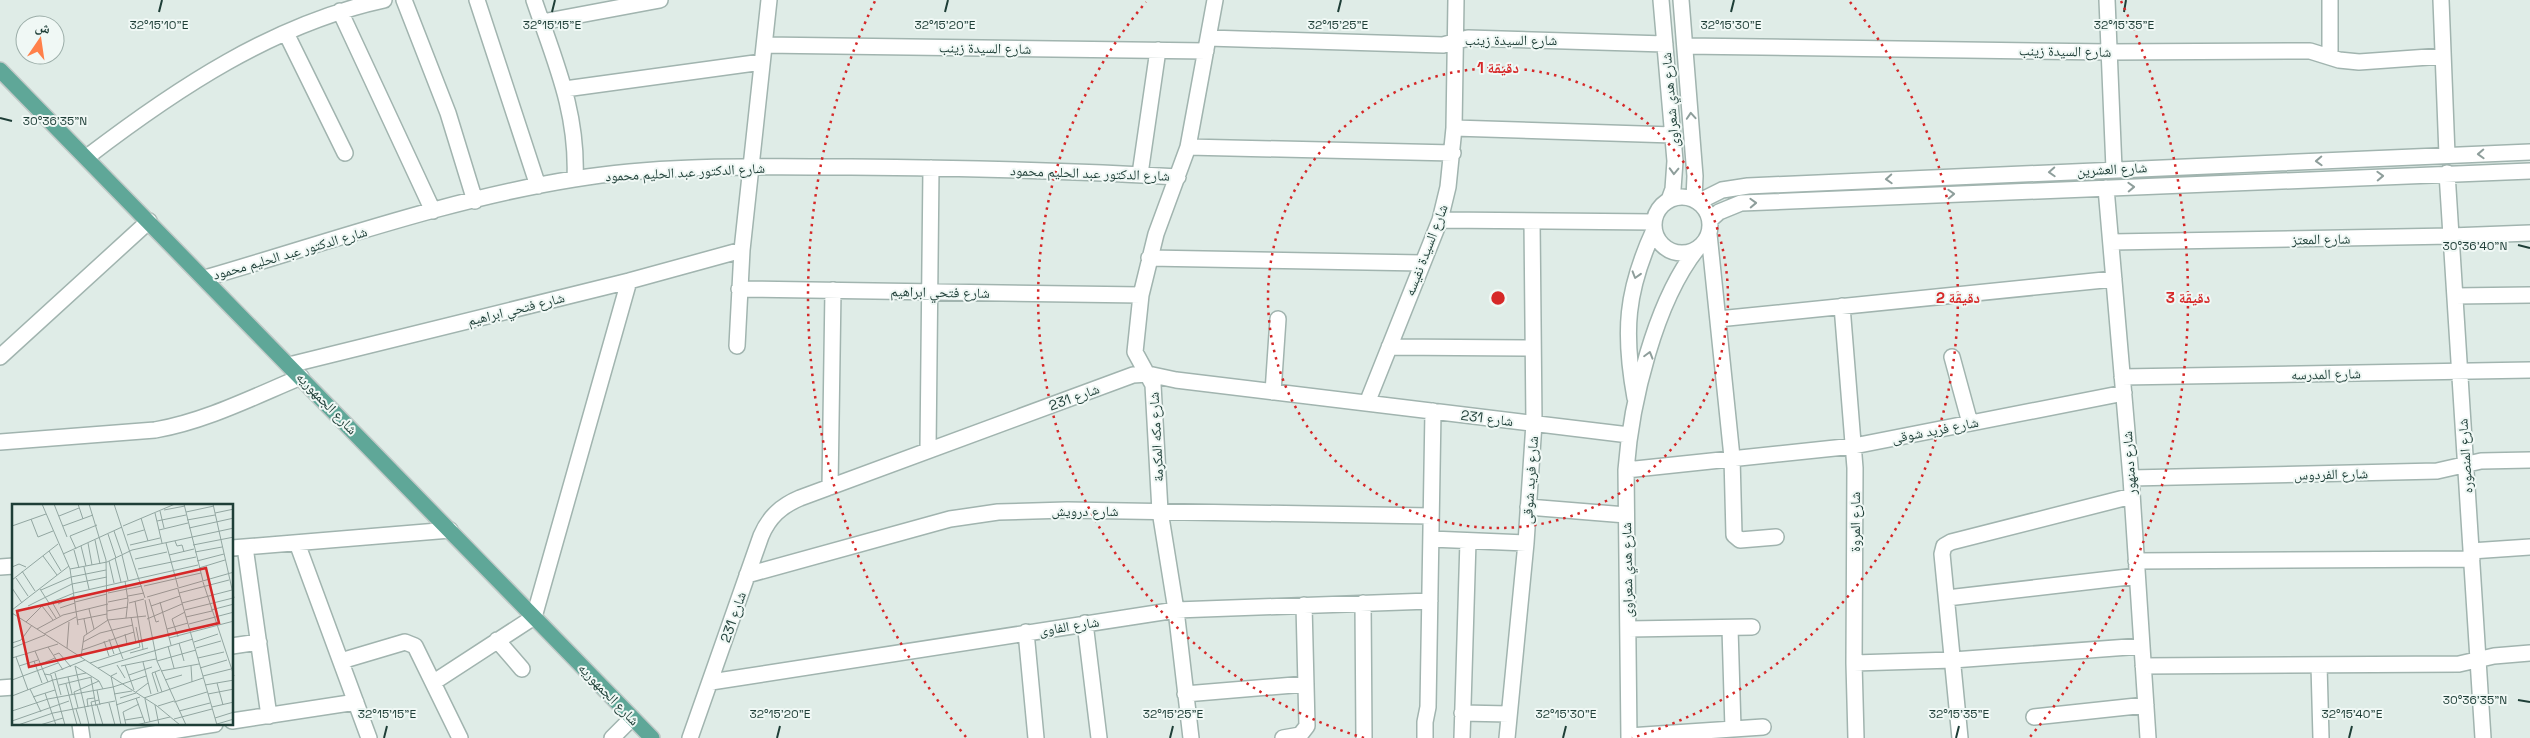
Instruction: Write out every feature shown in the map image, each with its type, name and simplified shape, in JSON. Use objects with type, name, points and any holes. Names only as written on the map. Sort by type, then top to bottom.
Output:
[{"type":"main road","name":"شارع الجمهوريه","points":[[0,70],[150,221],[652,738]]},
{"type":"street","points":[[87,157],[182,88],[233,59],[286,33],[340,12],[384,0]]},
{"type":"street","points":[[404,0],[448,113],[475,201]]},
{"type":"street","points":[[477,0],[538,186]]},
{"type":"street","points":[[534,0],[565,89],[573,124],[576,151],[575,179]]},
{"type":"street","points":[[542,22],[660,0]]},
{"type":"street","points":[[737,346],[742,250],[769,0]]},
{"type":"street","name":"شارع مكه المكرمة","points":[[1191,738],[1176,610],[1160,511],[1153,392],[1148,374],[1135,352],[1141,295],[1149,258],[1188,147],[1216,0]]},
{"type":"street","name":"شارع السيدة نفيسه","points":[[1367,403],[1440,220],[1448,187],[1453,153],[1456,0]]},
{"type":"street","name":"شارع هدي شعراوى","points":[[1661,0],[1675,175],[1669,200]]},
{"type":"street","name":"شارع هدي شعراوى","points":[[1681,0],[1696,200]]},
{"type":"street","points":[[2107,0],[2114,169]]},
{"type":"street","points":[[2330,0],[2330,56]]},
{"type":"street","points":[[2441,0],[2447,155]]},
{"type":"street","points":[[340,12],[434,211]]},
{"type":"street","points":[[286,33],[345,153]]},
{"type":"street","name":"شارع السيدة زينب","points":[[764,45],[1158,50],[1207,45],[1443,45],[1468,38],[1665,44]]},
{"type":"street","name":"شارع السيدة زينب","points":[[1685,46],[2109,52],[2310,50],[2339,60],[2358,62],[2443,56]]},
{"type":"street","points":[[1140,174],[1158,50]]},
{"type":"street","points":[[565,89],[762,62]]},
{"type":"street","points":[[1454,128],[1673,135]]},
{"type":"street","points":[[1188,147],[1453,153]]},
{"type":"street","name":"شارع العشرين","points":[[1696,200],[1722,190],[1741,186],[2530,152]]},
{"type":"street","name":"شارع الدكتور عبد الحليم محمود","points":[[205,278],[434,211],[575,179],[668,170],[750,167],[931,168],[1140,174],[1178,177]]},
{"type":"street","points":[[928,450],[931,168]]},
{"type":"street","name":"شارع العشرين","points":[[1710,227],[1718,212],[1741,203],[2530,171]]},
{"type":"street","name":"شارع المنصوره","points":[[2447,173],[2483,738]]},
{"type":"street","name":"شارع دمنهور","points":[[2106,188],[2132,496],[2148,738]]},
{"type":"street","points":[[1710,227],[1698,249],[1680,253],[1671,251],[1657,239],[1654,226],[1661,206],[1669,200],[1686,197],[1696,200],[1708,213],[1710,227],[1732,457],[1735,538],[1740,540],[1776,537]]},
{"type":"street","points":[[1440,220],[1532,221],[1654,226]]},
{"type":"street","points":[[0,357],[150,221]]},
{"type":"street","name":"شارع فريد شوقى","points":[[1506,738],[1526,544],[1534,424],[1532,221]]},
{"type":"street","name":"شارع هدي شعراوى","points":[[1635,402],[1629,366],[1627,330],[1631,292],[1641,258],[1654,226]]},
{"type":"street","name":"شارع المعتز","points":[[2111,242],[2530,233]]},
{"type":"street","name":"شارع هدي شعراوى","points":[[1629,737],[1626,470],[1629,435],[1635,402],[1670,292],[1682,268],[1698,249]]},
{"type":"street","name":"شارع فتحي ابراهيم","points":[[289,364],[629,281],[742,250]]},
{"type":"street","points":[[1149,258],[1422,263]]},
{"type":"street","points":[[1718,319],[2114,279]]},
{"type":"street","points":[[434,682],[534,617],[629,281]]},
{"type":"street","name":"شارع فتحي ابراهيم","points":[[739,289],[1141,295]]},
{"type":"street","points":[[830,487],[833,290]]},
{"type":"street","points":[[2455,296],[2530,295]]},
{"type":"street","name":"شارع المروة","points":[[1842,306],[1854,446],[1856,738]]},
{"type":"street","points":[[1273,392],[1278,318]]},
{"type":"street","points":[[1389,347],[1533,348]]},
{"type":"street","points":[[1952,358],[1970,423]]},
{"type":"street","name":"شارع المدرسه","points":[[2122,377],[2530,370]]},
{"type":"street","name":"شارع 231","points":[[690,738],[761,536],[772,516],[790,502],[1134,375],[1148,374],[1176,380],[1629,435]]},
{"type":"street","points":[[0,442],[155,430],[178,426],[222,411],[301,377]]},
{"type":"street","name":"شارع فريد شوقى","points":[[1626,470],[1732,457],[1854,446],[2124,393]]},
{"type":"street","points":[[1425,738],[1425,722],[1428,708],[1433,411]]},
{"type":"street","name":"شارع الفردوس","points":[[2130,478],[2437,471],[2489,460],[2530,460]]},
{"type":"street","points":[[1960,738],[1942,554],[1947,543],[2132,496]]},
{"type":"street","points":[[1528,507],[1626,515]]},
{"type":"street","name":"شارع درويش","points":[[747,575],[974,514],[1067,510],[1431,516]]},
{"type":"street","points":[[269,716],[259,642],[239,548],[450,530]]},
{"type":"street","points":[[1430,539],[1526,544]]},
{"type":"street","points":[[1462,738],[1468,541]]},
{"type":"street","points":[[297,543],[369,738]]},
{"type":"street","points":[[1946,598],[2137,568],[2471,555],[2530,547]]},
{"type":"street","name":"شارع الفاوى","points":[[711,682],[1176,610],[1430,602]]},
{"type":"street","points":[[1363,603],[1364,738]]},
{"type":"street","points":[[1290,738],[1303,733],[1307,726],[1304,605]]},
{"type":"street","points":[[1085,623],[1098,738]]},
{"type":"street","points":[[1628,629],[1752,627]]},
{"type":"street","points":[[1730,628],[1733,730]]},
{"type":"street","points":[[1026,632],[1036,738]]},
{"type":"street","points":[[497,640],[522,669]]},
{"type":"street","points":[[234,646],[259,642]]},
{"type":"street","points":[[341,661],[399,644],[410,643],[419,651],[460,738]]},
{"type":"street","points":[[1854,663],[1952,660],[2142,646]]},
{"type":"street","points":[[2144,666],[2459,664],[2494,656],[2530,653]]},
{"type":"street","points":[[2319,665],[2321,738]]},
{"type":"street","points":[[1186,694],[1306,684]]},
{"type":"street","points":[[234,721],[356,702]]},
{"type":"street","points":[[2034,717],[2146,705]]},
{"type":"street","points":[[1462,712],[1509,714]]},
{"type":"street","points":[[612,738],[632,718]]},
{"type":"street","points":[[139,734],[200,726]]},
{"type":"street","points":[[1629,737],[1763,727]]}]
